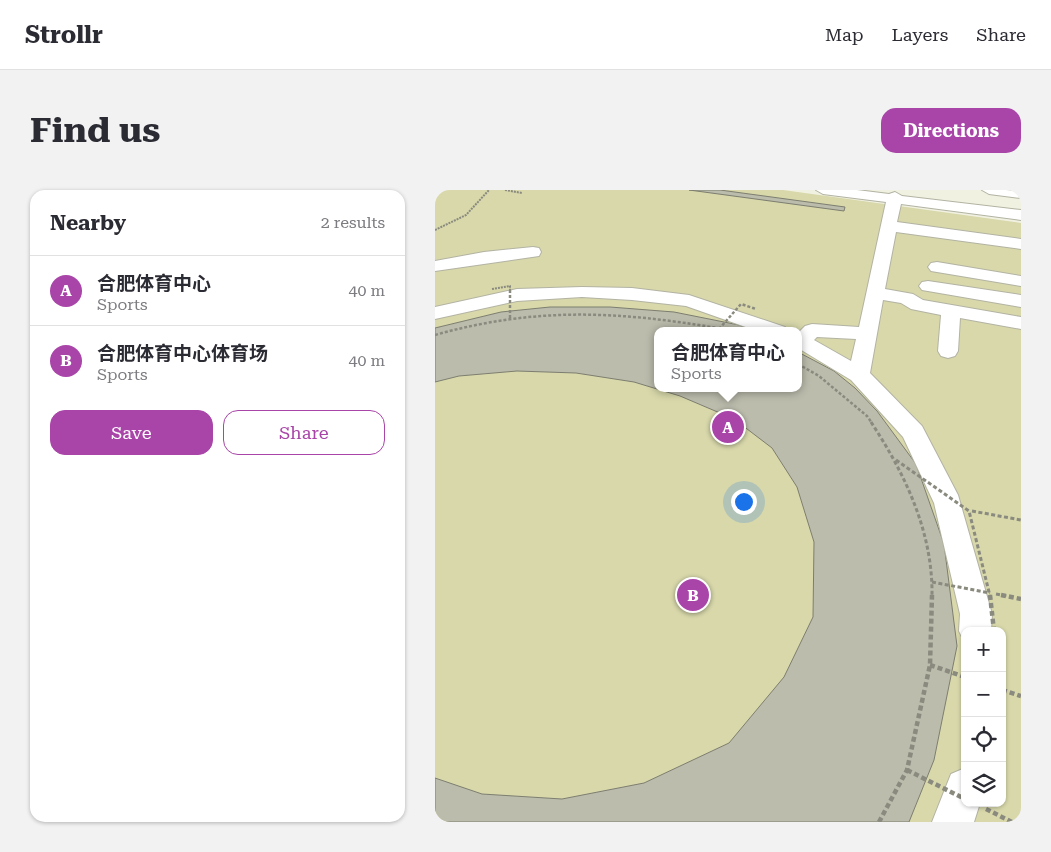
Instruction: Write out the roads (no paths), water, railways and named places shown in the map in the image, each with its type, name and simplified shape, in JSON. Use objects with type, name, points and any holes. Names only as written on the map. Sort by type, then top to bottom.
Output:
[{"type":"street","points":[[823,190],[863,192],[895,198],[1021,214]]},
{"type":"street","points":[[989,190],[1021,194]]},
{"type":"street","points":[[859,375],[895,198]]},
{"type":"street","points":[[889,226],[1021,244]]},
{"type":"street","points":[[918,305],[953,234]]},
{"type":"street","points":[[435,266],[484,257],[533,252],[519,262],[513,282]]},
{"type":"street","points":[[937,267],[1021,281]]},
{"type":"street","points":[[452,280],[476,276]]},
{"type":"street","points":[[435,313],[513,282],[583,292],[632,294],[689,301],[766,327]]},
{"type":"street","points":[[927,286],[1021,301]]},
{"type":"street","points":[[875,293],[905,298],[918,305],[1021,323]]},
{"type":"street","points":[[948,351],[951,311]]},
{"type":"street","points":[[802,344],[812,330],[867,334]]},
{"type":"street","points":[[802,348],[859,375],[922,430],[948,503],[975,614],[975,627]]},
{"type":"place","name":"合肥体育中心","points":[[728,427]]},
{"type":"place","name":"合肥体育中心体育场","points":[[693,595]]}]
